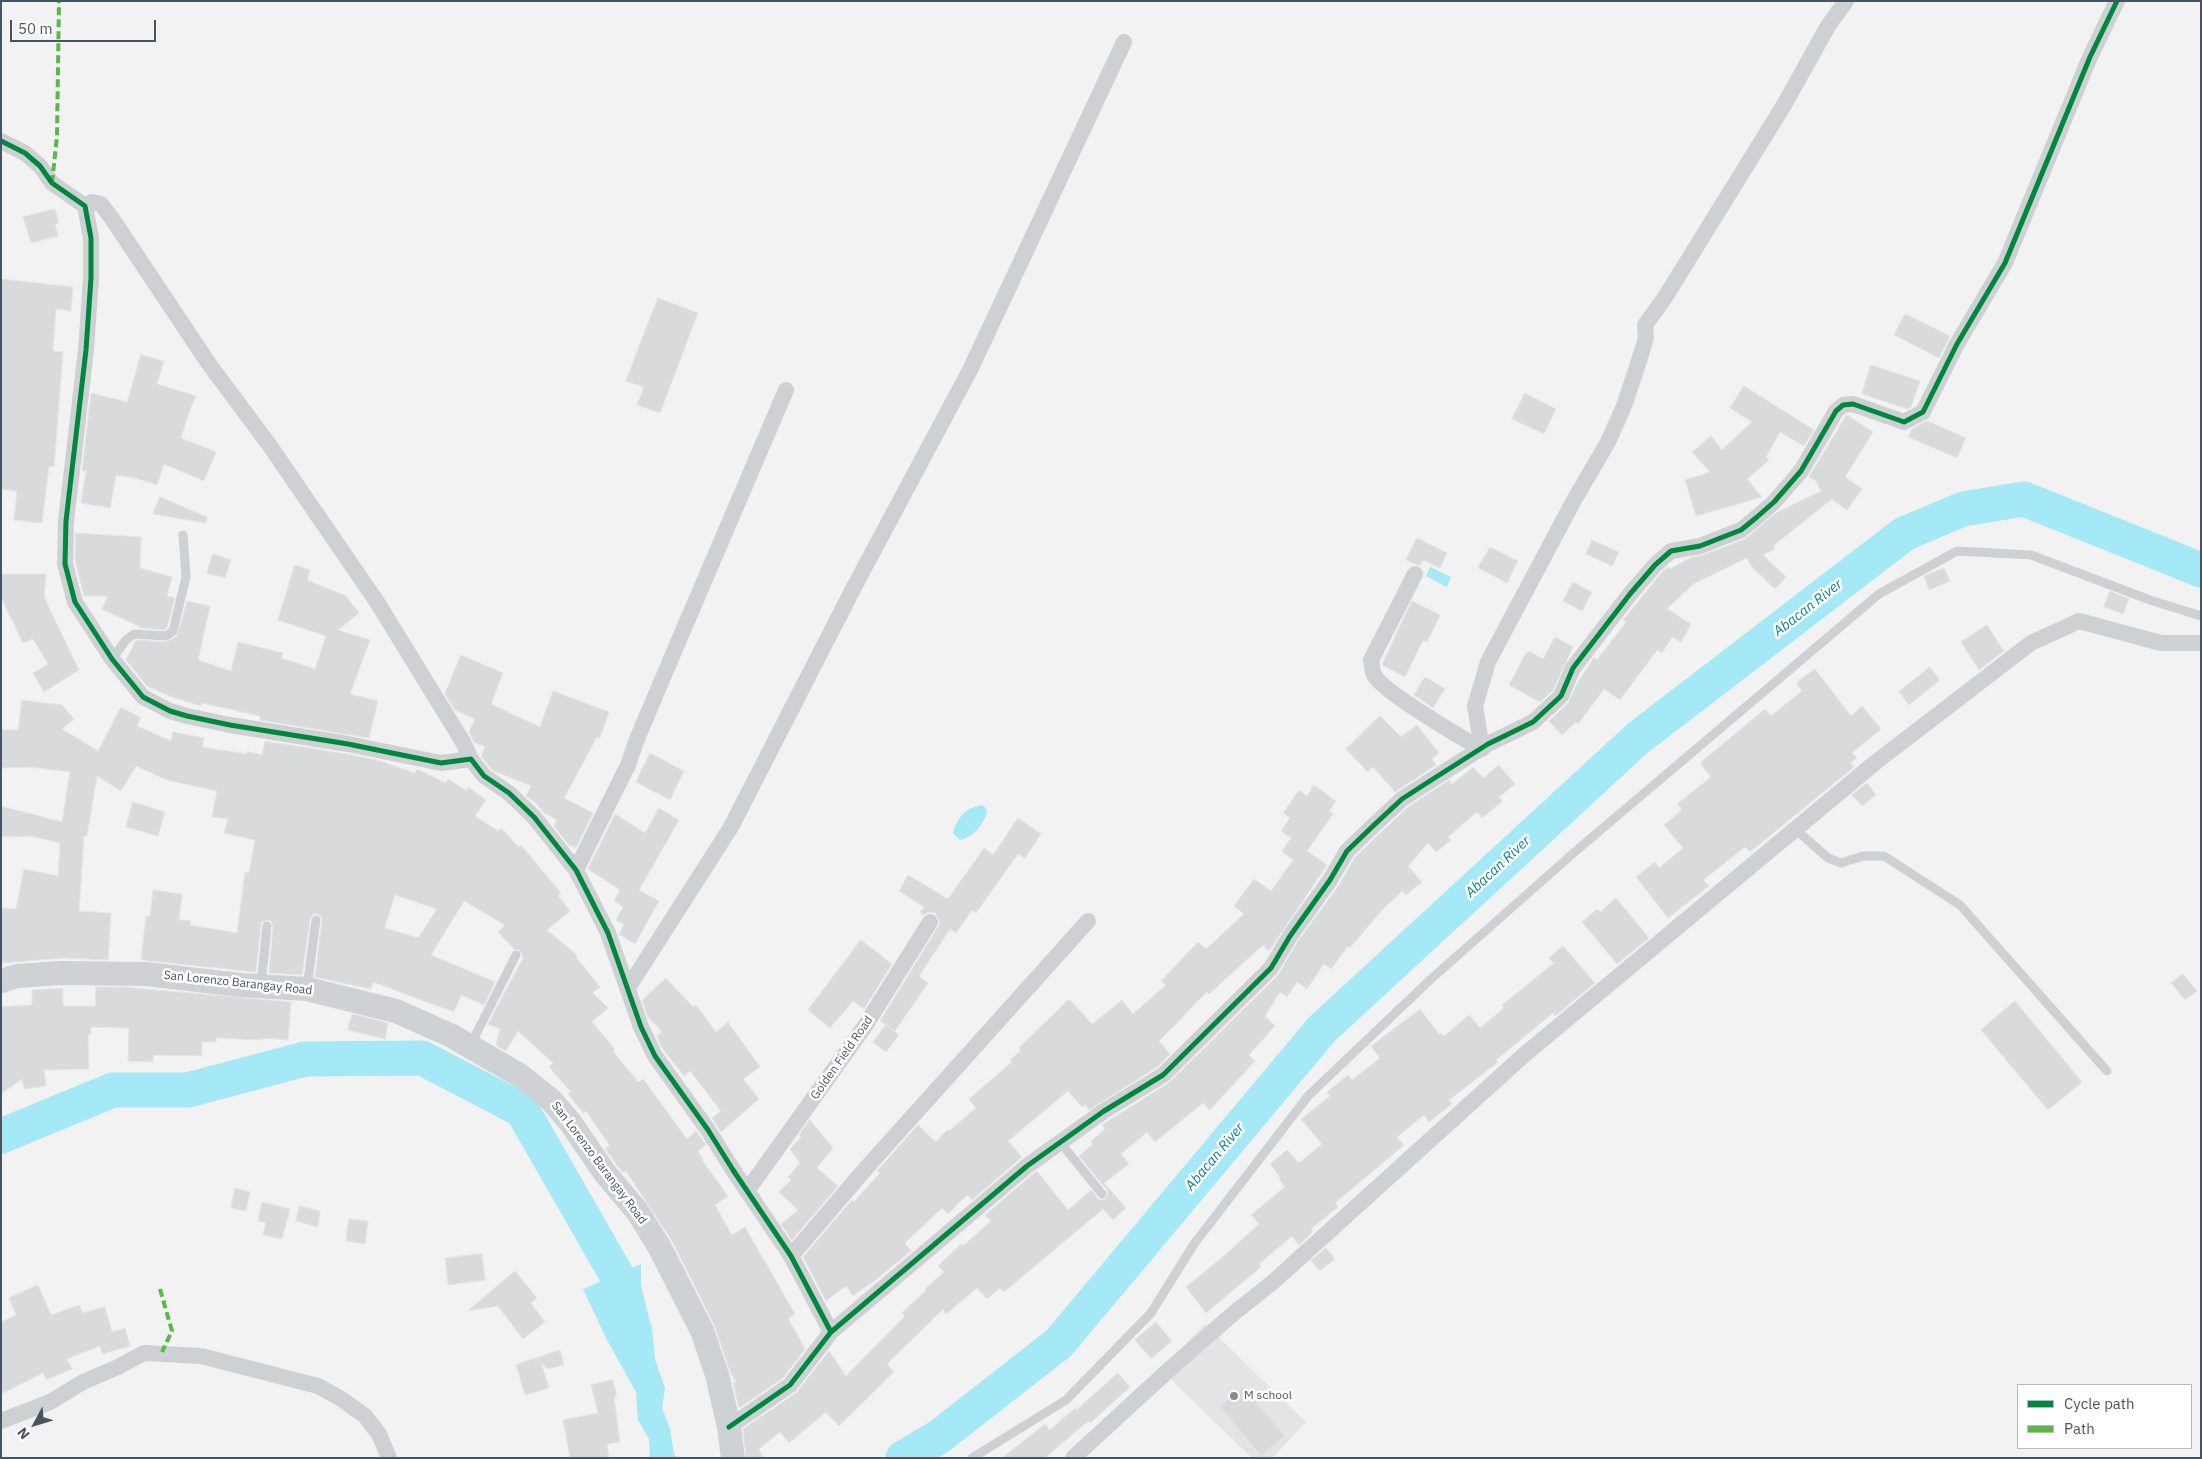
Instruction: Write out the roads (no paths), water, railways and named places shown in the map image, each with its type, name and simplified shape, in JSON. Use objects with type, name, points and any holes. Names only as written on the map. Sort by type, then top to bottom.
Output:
[{"type":"street","points":[[1482,749],[1475,706],[1488,662],[1573,502],[1608,442],[1624,406],[1638,364],[1646,338],[1644,325],[1674,282],[1784,105],[1828,26],[1846,1]]},
{"type":"street","points":[[729,1427],[790,1385],[831,1332],[1027,1166],[1104,1111],[1163,1076],[1271,968],[1290,936],[1330,880],[1347,851],[1402,799],[1488,744],[1533,722],[1561,696],[1573,668],[1654,565],[1671,551],[1700,546],[1741,530],[1774,502],[1801,471],[1836,411],[1843,405],[1853,404],[1904,422],[1923,412],[1957,344],[2005,263],[2090,57],[2117,1]]},
{"type":"street","points":[[628,988],[731,827],[853,589],[970,370],[1124,42]]},
{"type":"street","points":[[1,141],[25,153],[40,166],[52,183],[85,206],[91,238],[91,278],[86,350],[66,521],[65,564],[75,602],[112,660],[143,698],[170,711],[187,716],[348,744],[441,763],[471,758]]},
{"type":"street","points":[[85,206],[92,202],[101,204],[114,220],[209,364],[270,446],[377,602],[471,758],[484,776],[509,793],[534,817],[576,870],[608,933],[641,1027],[655,1056],[708,1130],[791,1256],[831,1332]]},
{"type":"street","points":[[576,870],[628,765],[672,656],[786,390]]},
{"type":"street","points":[[1415,574],[1371,660],[1375,675],[1384,685],[1447,730],[1482,749]]},
{"type":"street","points":[[1073,1458],[1172,1367],[1295,1262],[1524,1055],[1876,762],[2031,643],[2079,621],[2161,643],[2201,643]]},
{"type":"street","points":[[791,1256],[867,1167],[1088,921]]},
{"type":"street","name":"Golden Field Road","points":[[746,1190],[865,1026],[930,922]]},
{"type":"street","name":"San Lorenzo Barangay Road","points":[[1,981],[17,976],[61,973],[146,974],[307,989],[396,1011],[470,1046],[521,1076],[551,1100],[570,1122],[605,1172],[637,1211],[660,1248],[702,1331],[717,1375],[729,1427],[733,1458]]},
{"type":"street","points":[[1,1420],[50,1402],[83,1382],[118,1368],[144,1353],[202,1356],[318,1386],[340,1398],[365,1416],[379,1434],[389,1458]]},
{"type":"lane","points":[[112,660],[126,640],[134,634],[166,636],[173,631],[186,578],[184,535]]},
{"type":"lane","points":[[972,1458],[1066,1400],[1151,1313],[1194,1244],[1316,1089],[1431,980],[1577,850],[1879,594],[1956,551],[2031,555],[2150,600],[2201,616]]},
{"type":"lane","points":[[1795,830],[1828,858],[1841,863],[1863,856],[1884,856],[1960,905],[2107,1071]]},
{"type":"lane","points":[[307,989],[316,920]]},
{"type":"lane","points":[[261,985],[267,926]]},
{"type":"lane","points":[[470,1046],[516,955]]},
{"type":"lane","points":[[1060,1142],[1102,1194]]},
{"type":"water","points":[[1430,567],[1451,577],[1447,587],[1426,576]]},
{"type":"water","points":[[982,805],[986,808],[987,813],[983,822],[973,834],[960,840],[953,833],[959,818],[966,811]]},
{"type":"water","points":[[641,1264],[641,1294],[652,1327],[655,1359],[665,1388],[662,1408],[670,1429],[674,1454],[677,1458],[650,1458],[649,1439],[638,1420],[636,1392],[607,1340],[583,1289]]},
{"type":"waterway","name":"Abacan River","points":[[903,1458],[940,1436],[1059,1343],[1322,1029],[1638,738],[1904,534],[1963,509],[2024,499],[2201,570]]},
{"type":"waterway","points":[[1,1136],[113,1090],[188,1090],[305,1059],[422,1058],[522,1110],[623,1286],[631,1318]]},
{"type":"place","name":"M school","points":[[1234,1396]]}]
